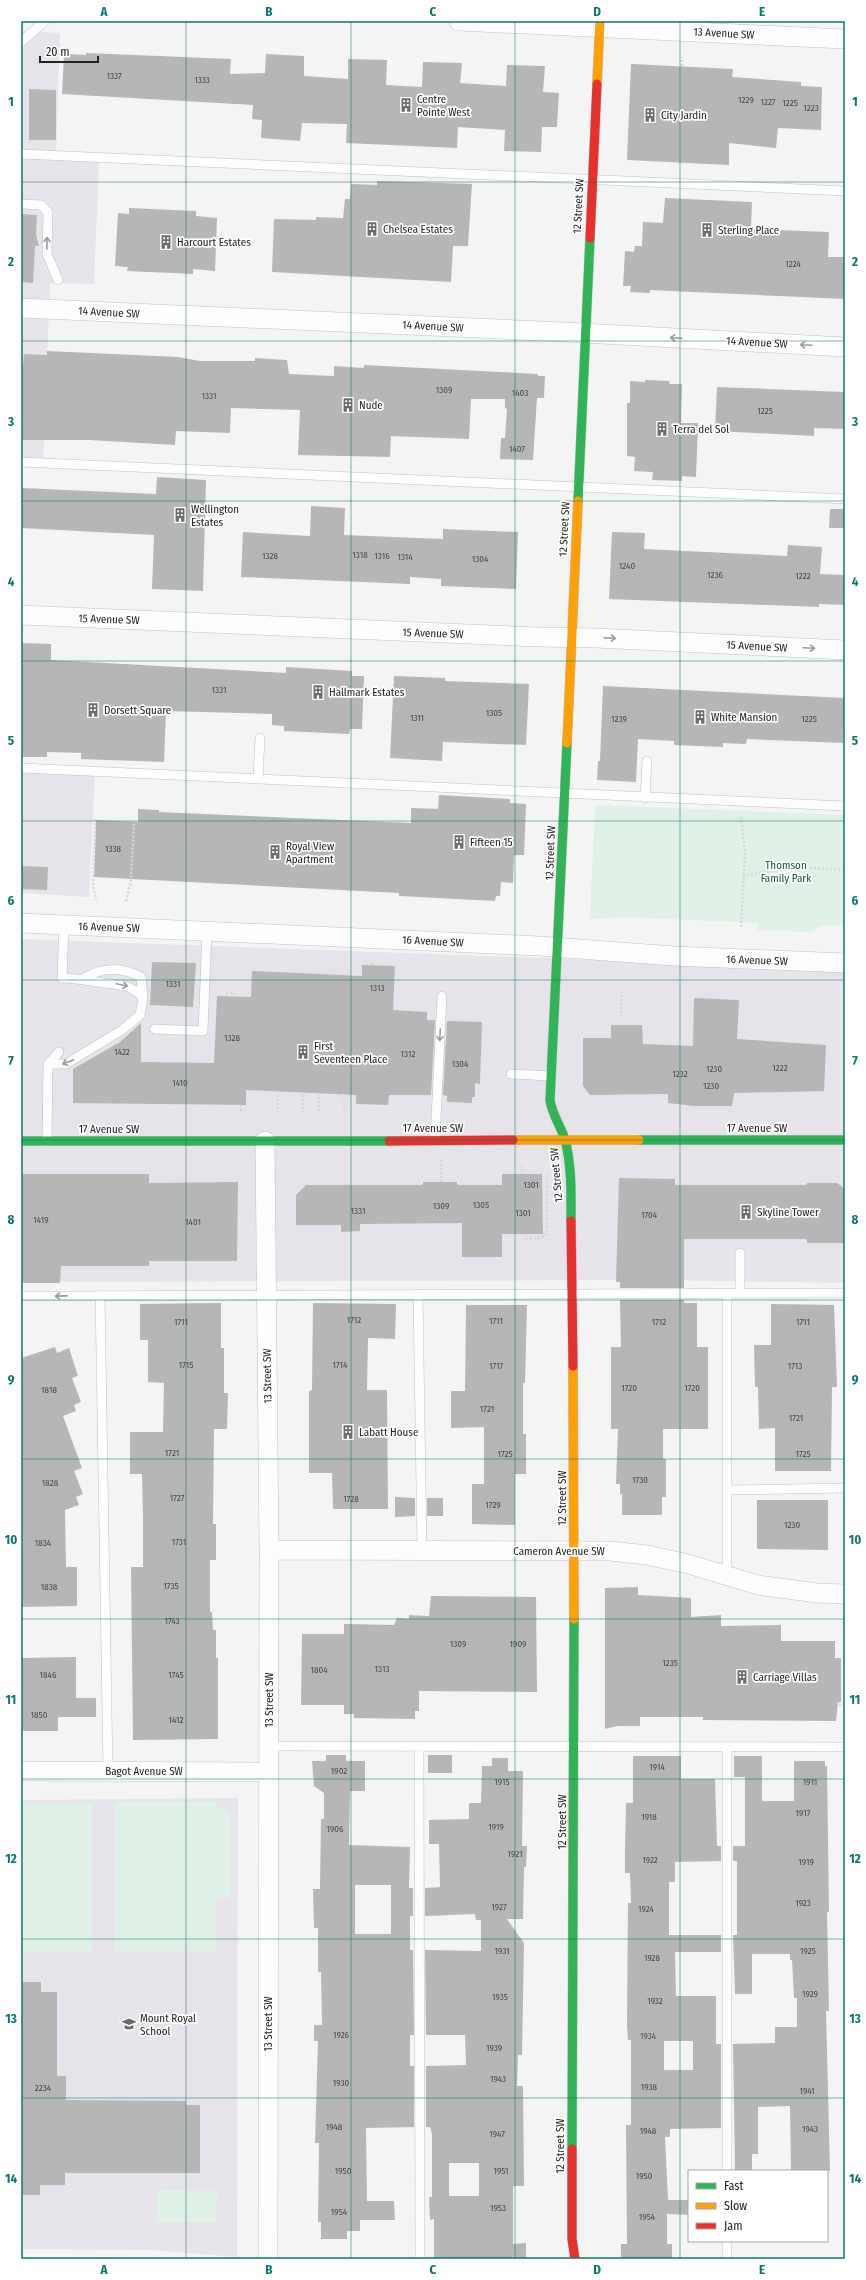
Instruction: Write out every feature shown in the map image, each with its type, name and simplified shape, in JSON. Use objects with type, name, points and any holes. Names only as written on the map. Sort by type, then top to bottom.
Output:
[{"type":"street","name":"13 Avenue SW","points":[[459,21],[600,24],[845,39]]},
{"type":"street","name":"12 Street SW","points":[[575,2259],[572,2238],[574,1551],[571,1178],[565,1140],[551,1110],[551,1076],[558,947],[591,178],[600,24]]},
{"type":"street","name":"14 Avenue SW","points":[[21,308],[584,333],[845,347]]},
{"type":"street","name":"15 Avenue SW","points":[[21,615],[571,639],[596,638],[845,650]]},
{"type":"street","name":"16 Avenue SW","points":[[21,924],[558,947],[585,951],[674,956],[845,963]]},
{"type":"street","name":"17 Avenue SW","points":[[21,1141],[845,1140]]},
{"type":"street","name":"13 Street SW","points":[[265,1141],[269,1550],[268,2259]]},
{"type":"street","name":"Cameron Avenue SW","points":[[269,1550],[610,1551],[646,1555],[688,1564],[758,1585],[817,1593],[845,1594]]},
{"type":"street","name":"Bagot Avenue SW","points":[[21,1771],[268,1772]]},
{"type":"lane","points":[[21,42],[45,21]]},
{"type":"lane","points":[[21,154],[591,178],[845,191]]},
{"type":"lane","points":[[21,204],[41,205],[48,212],[47,254],[58,280]]},
{"type":"lane","points":[[21,462],[845,499]]},
{"type":"lane","points":[[258,779],[260,738]]},
{"type":"lane","points":[[645,798],[647,760]]},
{"type":"lane","points":[[21,768],[645,798],[845,806]]},
{"type":"lane","points":[[64,925],[62,978],[84,978],[128,986],[143,998]]},
{"type":"lane","points":[[155,1030],[203,1031],[207,931]]},
{"type":"lane","points":[[48,1064],[66,1064],[122,1030],[140,1015],[143,998],[141,977],[132,972],[106,970],[95,972],[84,978]]},
{"type":"lane","points":[[435,1140],[442,996]]},
{"type":"lane","points":[[47,1141],[48,1064],[59,1052]]},
{"type":"lane","points":[[511,1074],[551,1076]]},
{"type":"lane","points":[[740,1253],[740,1293]]},
{"type":"lane","points":[[727,1293],[727,1576]]},
{"type":"lane","points":[[21,1296],[845,1293]]},
{"type":"lane","points":[[418,1294],[422,1550]]},
{"type":"lane","points":[[100,1295],[108,1771]]},
{"type":"lane","points":[[728,1490],[845,1488]]},
{"type":"lane","points":[[268,1746],[845,1747]]},
{"type":"lane","points":[[419,1746],[420,2259]]},
{"type":"lane","points":[[727,1747],[727,2170]]},
{"type":"lane","points":[[727,2242],[727,2259]]},
{"type":"path","points":[[682,57],[682,66]]},
{"type":"path","points":[[741,817],[745,853],[741,927]]},
{"type":"path","points":[[95,820],[93,883],[96,900]]},
{"type":"path","points":[[126,901],[131,881],[134,822]]},
{"type":"path","points":[[743,876],[793,868],[845,870]]},
{"type":"path","points":[[621,1013],[622,990]]},
{"type":"path","points":[[226,993],[234,993],[234,997]]},
{"type":"path","points":[[278,1091],[278,1113]]},
{"type":"path","points":[[303,1093],[303,1113]]},
{"type":"path","points":[[319,1093],[319,1113]]},
{"type":"path","points":[[340,1094],[340,1097],[344,1100],[344,1113]]},
{"type":"path","points":[[241,1104],[241,1113]]},
{"type":"path","points":[[441,1155],[441,1182]]},
{"type":"path","points":[[522,1165],[522,1174]]},
{"type":"path","points":[[526,1240],[545,1236],[547,1231],[547,1177],[553,1170]]},
{"type":"path","points":[[542,1193],[547,1193]]},
{"type":"path","points":[[838,1702],[838,1705],[845,1705]]},
{"type":"shaded area","points":[[21,31],[60,33],[56,158],[99,160],[94,284],[50,283],[43,465],[21,464]]},
{"type":"shaded area","points":[[21,771],[95,773],[89,897],[21,893]]},
{"type":"shaded area","points":[[21,939],[845,969],[845,1283],[650,1280],[21,1282]]},
{"type":"shaded area","name":"Mount Royal School","points":[[238,1798],[237,2257],[151,2250],[21,2249],[21,1800]]},
{"type":"green space","name":"Thomson Family Park","points":[[595,805],[845,815],[845,926],[822,925],[812,932],[757,930],[759,923],[624,917],[590,919]]},
{"type":"green space","points":[[115,1802],[216,1802],[216,1807],[221,1807],[230,1816],[230,1898],[216,1899],[216,1951],[115,1951]]},
{"type":"green space","points":[[21,1803],[92,1803],[92,1952],[21,1952]]},
{"type":"green space","points":[[157,2190],[217,2191],[216,2222],[157,2222]]},
{"type":"building","name":"Centre Pointe West","points":[[86,53],[231,59],[230,74],[265,73],[266,54],[304,56],[304,76],[348,79],[348,59],[387,60],[386,85],[422,87],[423,62],[462,63],[460,83],[506,86],[507,65],[545,66],[543,92],[559,93],[557,127],[542,127],[541,152],[504,151],[505,130],[458,127],[457,148],[346,143],[347,124],[302,123],[300,141],[261,138],[262,120],[252,119],[253,105],[62,94],[64,54],[86,55]]},
{"type":"building","name":"City Jardin","points":[[631,64],[733,69],[732,77],[801,82],[801,86],[822,87],[821,130],[778,128],[776,148],[729,143],[729,165],[627,160]]},
{"type":"building","points":[[29,89],[56,90],[56,140],[29,140]]},
{"type":"building","name":"Chelsea Estates","points":[[377,181],[472,184],[468,246],[453,246],[451,282],[272,272],[274,219],[316,220],[316,217],[343,218],[345,199],[350,199],[351,184],[377,185]]},
{"type":"building","points":[[665,198],[752,202],[751,229],[829,232],[828,257],[845,257],[845,299],[650,290],[650,293],[630,292],[631,286],[623,286],[625,251],[634,252],[635,246],[642,246],[643,222],[663,223]]},
{"type":"building","name":"Harcourt Estates","points":[[129,208],[196,211],[196,216],[217,218],[215,271],[193,269],[193,274],[127,271],[128,267],[115,266],[118,213],[129,214]]},
{"type":"building","points":[[21,214],[37,215],[36,235],[39,246],[35,246],[33,283],[21,282]]},
{"type":"building","points":[[47,351],[178,357],[200,361],[255,361],[255,358],[287,360],[289,374],[334,376],[334,366],[364,368],[364,365],[538,374],[538,376],[545,376],[544,398],[537,398],[533,460],[500,459],[501,438],[505,438],[507,409],[505,408],[505,399],[471,399],[469,439],[391,436],[390,457],[298,455],[300,410],[231,408],[230,433],[176,431],[175,445],[89,440],[21,440],[21,367],[23,367],[24,354],[47,355]]},
{"type":"building","name":"Terra del Sol","points":[[645,380],[670,381],[669,384],[682,384],[681,423],[698,423],[696,477],[682,476],[682,481],[652,480],[653,472],[634,471],[635,457],[627,456],[627,403],[630,403],[630,381],[645,382]]},
{"type":"building","points":[[717,387],[845,392],[845,429],[814,428],[814,436],[715,431]]},
{"type":"building","points":[[157,477],[206,480],[203,591],[152,589],[154,535],[21,528],[21,488],[156,494]]},
{"type":"building","points":[[311,506],[345,508],[344,535],[443,539],[443,529],[518,532],[516,589],[441,586],[441,579],[410,577],[410,584],[241,577],[243,532],[310,536]]},
{"type":"building","points":[[830,509],[845,509],[845,528],[829,528]]},
{"type":"building","points":[[612,532],[645,533],[644,549],[787,556],[788,545],[822,547],[820,574],[845,575],[845,605],[819,604],[819,607],[609,599]]},
{"type":"building","points":[[21,643],[51,644],[51,660],[286,673],[286,667],[352,671],[352,676],[364,676],[362,729],[350,729],[349,734],[284,731],[284,726],[272,725],[272,714],[166,711],[164,762],[81,759],[81,753],[47,752],[47,757],[21,757]]},
{"type":"building","points":[[394,676],[445,678],[445,681],[529,684],[526,745],[443,742],[442,761],[390,758]]},
{"type":"building","points":[[603,686],[845,698],[843,743],[747,739],[746,744],[723,743],[723,747],[674,745],[674,741],[638,739],[636,782],[597,780],[598,761],[600,761]]},
{"type":"building","points":[[439,795],[510,799],[510,803],[526,804],[524,855],[514,855],[513,883],[501,882],[500,896],[496,896],[495,901],[399,896],[399,893],[94,877],[96,820],[138,822],[138,809],[159,810],[159,812],[411,823],[411,808],[438,809]]},
{"type":"building","points":[[21,866],[48,867],[47,890],[21,889]]},
{"type":"building","points":[[152,962],[196,963],[193,1007],[150,1005]]},
{"type":"building","points":[[362,965],[395,966],[393,1010],[427,1012],[427,1020],[435,1020],[431,1095],[389,1095],[388,1105],[356,1104],[356,1095],[246,1090],[246,1105],[73,1103],[73,1069],[120,1042],[141,1023],[141,1062],[214,1063],[217,996],[251,997],[252,971],[362,976]]},
{"type":"building","points":[[694,998],[739,1000],[737,1039],[826,1045],[824,1091],[734,1093],[732,1106],[694,1106],[668,1103],[668,1094],[590,1095],[583,1086],[583,1038],[611,1038],[611,1025],[642,1025],[643,1044],[693,1046]]},
{"type":"building","points":[[447,1021],[482,1022],[480,1084],[475,1083],[475,1097],[472,1097],[472,1103],[447,1102],[447,1096],[443,1095]]},
{"type":"building","points":[[21,1174],[149,1174],[149,1183],[238,1182],[237,1261],[149,1261],[149,1266],[61,1266],[60,1283],[21,1283]]},
{"type":"building","points":[[502,1174],[542,1174],[543,1234],[502,1234],[502,1257],[462,1257],[462,1223],[360,1224],[360,1231],[341,1232],[341,1225],[296,1225],[296,1195],[306,1185],[423,1185],[423,1182],[457,1182],[457,1185],[502,1185]]},
{"type":"building","points":[[619,1178],[675,1179],[675,1185],[807,1185],[807,1183],[837,1183],[845,1189],[845,1243],[807,1243],[807,1239],[684,1239],[684,1288],[620,1288],[620,1282],[616,1282]]},
{"type":"building","points":[[620,1300],[684,1300],[684,1303],[697,1303],[697,1347],[708,1347],[708,1429],[663,1429],[663,1459],[666,1459],[666,1497],[662,1497],[662,1515],[622,1515],[622,1494],[620,1494],[620,1484],[616,1484],[618,1429],[611,1429],[611,1347],[621,1347]]},
{"type":"building","points":[[221,1303],[221,1348],[224,1348],[224,1393],[228,1393],[227,1429],[214,1429],[213,1524],[216,1524],[216,1560],[210,1560],[210,1612],[212,1612],[213,1630],[216,1630],[216,1658],[218,1658],[218,1739],[133,1740],[131,1567],[143,1567],[143,1518],[142,1474],[130,1474],[130,1432],[163,1432],[164,1383],[148,1382],[148,1340],[140,1340],[140,1304]]},
{"type":"building","points":[[313,1303],[396,1304],[395,1339],[368,1338],[367,1390],[387,1390],[388,1509],[333,1509],[332,1473],[309,1473],[309,1391],[312,1390]]},
{"type":"building","points":[[771,1304],[834,1305],[837,1387],[832,1387],[831,1471],[775,1471],[775,1428],[759,1429],[758,1387],[755,1387],[754,1345],[771,1345]]},
{"type":"building","points":[[466,1305],[527,1305],[525,1383],[523,1383],[523,1434],[526,1434],[526,1474],[515,1474],[515,1525],[472,1524],[472,1484],[484,1484],[484,1427],[451,1428],[451,1391],[465,1391]]},
{"type":"building","points":[[55,1347],[57,1353],[69,1348],[78,1376],[72,1378],[81,1402],[74,1405],[76,1411],[63,1416],[82,1468],[74,1471],[83,1494],[76,1497],[79,1505],[65,1510],[66,1567],[77,1567],[77,1606],[21,1607],[21,1358]]},
{"type":"building","points":[[395,1497],[415,1498],[415,1516],[395,1517]]},
{"type":"building","points":[[427,1498],[443,1498],[443,1516],[427,1516]]},
{"type":"building","points":[[757,1500],[828,1500],[828,1550],[757,1549]]},
{"type":"building","points":[[638,1587],[638,1595],[691,1598],[691,1617],[721,1615],[721,1626],[781,1625],[781,1641],[835,1641],[835,1658],[841,1658],[841,1702],[838,1702],[836,1721],[703,1720],[703,1717],[640,1717],[640,1726],[617,1726],[605,1729],[605,1588]]},
{"type":"building","points":[[431,1596],[536,1597],[537,1692],[419,1691],[419,1711],[415,1711],[415,1719],[354,1718],[354,1714],[344,1714],[344,1705],[301,1705],[302,1634],[344,1634],[344,1624],[394,1625],[397,1618],[409,1619],[409,1615],[429,1616]]},
{"type":"building","points":[[76,1657],[76,1698],[96,1698],[96,1717],[58,1717],[58,1731],[21,1731],[21,1658]]},
{"type":"building","points":[[326,1755],[346,1755],[346,1761],[365,1761],[365,1791],[350,1791],[349,1845],[410,1847],[409,1888],[413,1888],[413,1916],[410,1916],[410,1950],[413,1950],[414,2035],[410,2035],[410,2066],[414,2066],[414,2127],[366,2128],[367,2201],[394,2201],[395,2220],[360,2220],[360,2231],[347,2231],[347,2239],[321,2239],[321,2222],[318,2222],[319,2143],[315,2143],[318,2041],[314,2041],[314,2025],[322,2025],[321,1972],[318,1972],[318,1928],[314,1928],[313,1889],[320,1889],[321,1819],[324,1819],[324,1793],[314,1786],[312,1761],[326,1761]],"holes":[[[355,1885],[391,1885],[391,1934],[355,1934]]]},
{"type":"building","points":[[428,1755],[452,1755],[452,1773],[428,1773]]},
{"type":"building","points":[[633,1756],[681,1756],[681,1779],[715,1779],[717,1846],[721,1846],[721,1861],[675,1862],[675,1882],[669,1882],[669,1935],[721,1935],[721,1952],[675,1952],[676,1996],[716,1996],[716,2044],[721,2044],[721,2128],[670,2129],[670,2137],[665,2137],[668,2200],[688,2200],[688,2215],[667,2214],[667,2244],[672,2244],[672,2259],[621,2259],[621,2244],[627,2244],[626,2125],[631,2125],[631,2040],[628,2040],[627,2024],[628,1903],[631,1903],[630,1873],[625,1873],[626,1803],[633,1803]],"holes":[[[664,2041],[693,2041],[693,2070],[664,2070]]]},
{"type":"building","points":[[734,1756],[762,1756],[762,1801],[794,1801],[794,1761],[825,1761],[825,1766],[827,1766],[829,2011],[826,2011],[830,2171],[791,2170],[790,2106],[758,2107],[758,2154],[752,2154],[752,2170],[735,2170],[733,2044],[775,2043],[775,2027],[797,2027],[797,1998],[794,1998],[792,1960],[790,1960],[790,1954],[752,1954],[752,1994],[735,1994],[733,1935],[737,1935],[737,1861],[733,1861],[733,1846],[745,1846],[745,1777],[734,1777]]},
{"type":"building","points":[[492,1758],[508,1758],[508,1771],[523,1771],[522,1846],[527,1846],[526,1867],[524,1867],[523,1919],[507,1919],[524,1943],[522,2055],[518,2055],[517,2086],[523,2086],[524,2186],[513,2186],[513,2244],[526,2243],[526,2259],[434,2259],[434,2219],[430,2220],[429,2197],[432,2197],[432,2134],[430,2127],[426,2127],[426,2066],[466,2065],[465,2035],[426,2035],[425,1950],[481,1951],[481,1920],[476,1920],[475,1914],[425,1916],[425,1888],[440,1887],[439,1844],[429,1844],[429,1820],[469,1819],[469,1803],[481,1803],[482,1766],[492,1766]],"holes":[[[449,2163],[479,2163],[479,2196],[449,2196]]]},
{"type":"building","points":[[21,1982],[41,1982],[41,1992],[57,1992],[57,2076],[66,2076],[66,2100],[186,2101],[186,2105],[200,2105],[200,2173],[65,2173],[65,2185],[40,2185],[40,2195],[21,2195]]},
{"type":"traffic: fast","points":[[578,501],[590,238]]},
{"type":"traffic: fast","points":[[567,743],[550,1100],[565,1140],[569,1160],[571,1180],[571,1221]]},
{"type":"traffic: fast","points":[[639,1140],[845,1140]]},
{"type":"traffic: fast","points":[[21,1141],[389,1141]]},
{"type":"traffic: fast","points":[[572,2149],[574,1619]]},
{"type":"traffic: slow","points":[[597,84],[600,21]]},
{"type":"traffic: slow","points":[[567,743],[578,501]]},
{"type":"traffic: slow","points":[[513,1140],[639,1140]]},
{"type":"traffic: slow","points":[[573,1366],[574,1619]]},
{"type":"traffic: jam","points":[[590,238],[597,84]]},
{"type":"traffic: jam","points":[[389,1141],[513,1140]]},
{"type":"traffic: jam","points":[[571,1221],[573,1366]]},
{"type":"traffic: jam","points":[[572,2149],[572,2239],[575,2259]]},
{"type":"place","name":"Centre Pointe West","points":[[406,105]]},
{"type":"place","name":"City Jardin","points":[[650,115]]},
{"type":"place","name":"Chelsea Estates","points":[[372,229]]},
{"type":"place","name":"Sterling Place","points":[[707,230]]},
{"type":"place","name":"Harcourt Estates","points":[[166,242]]},
{"type":"place","name":"Nude","points":[[348,405]]},
{"type":"place","name":"Terra del Sol","points":[[662,429]]},
{"type":"place","name":"Wellington Estates","points":[[180,515]]},
{"type":"place","name":"Hallmark Estates","points":[[318,692]]},
{"type":"place","name":"Dorsett Square","points":[[93,710]]},
{"type":"place","name":"White Mansion","points":[[700,717]]},
{"type":"place","name":"Fifteen 15","points":[[459,842]]},
{"type":"place","name":"Royal View Apartment","points":[[275,852]]},
{"type":"place","name":"First Seventeen Place","points":[[303,1052]]},
{"type":"place","name":"Skyline Tower","points":[[746,1212]]},
{"type":"place","name":"Labatt House","points":[[348,1432]]},
{"type":"place","name":"Carriage Villas","points":[[742,1677]]},
{"type":"place","name":"Mount Royal School","points":[[129,2024]]}]
